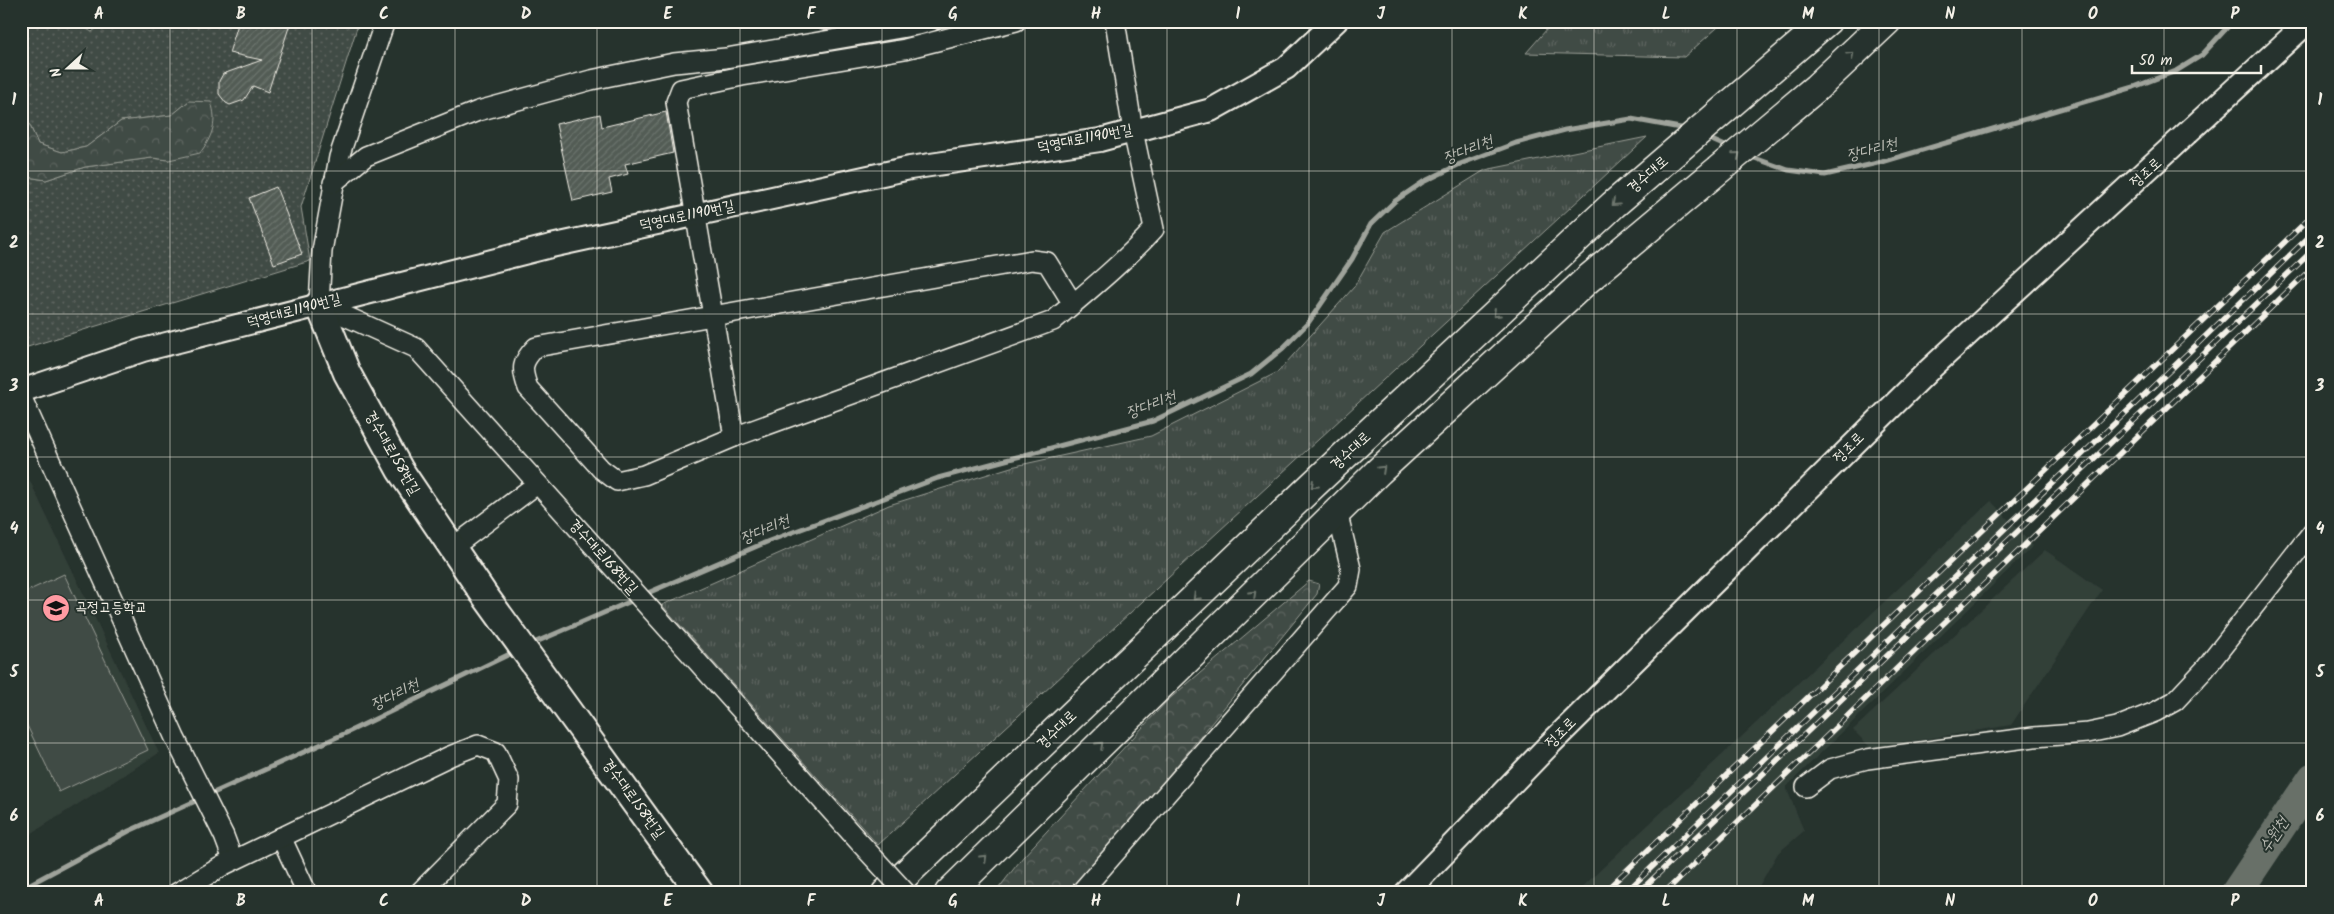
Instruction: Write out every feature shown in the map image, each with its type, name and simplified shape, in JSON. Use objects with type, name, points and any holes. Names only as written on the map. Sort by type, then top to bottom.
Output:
[{"type":"main road","name":"경수대로","points":[[886,893],[1314,484],[1613,205],[1826,21]]},
{"type":"main road","points":[[949,893],[1337,511],[1588,279],[1816,88],[1887,21]]},
{"type":"main road","name":"경수대로158번길","points":[[319,304],[347,373],[400,470],[483,593],[700,893]]},
{"type":"street","points":[[319,304],[322,251],[339,157],[385,21]]},
{"type":"street","points":[[333,183],[366,156],[478,111],[591,80],[674,64],[745,55],[918,26],[932,21]]},
{"type":"street","points":[[734,437],[697,214],[676,102],[682,89],[742,76],[905,49],[1016,21]]},
{"type":"street","points":[[1073,304],[1047,262],[1032,260],[536,347],[526,357],[522,373],[528,388],[600,469],[617,481],[644,475],[734,437],[1053,321],[1073,304],[1135,249],[1154,229],[1133,131],[1115,21]]},
{"type":"street","name":"덕영대로1190번길","points":[[21,391],[143,350],[552,246],[910,168],[1100,140],[1211,110],[1286,68],[1336,21]]},
{"type":"street","name":"정조로","points":[[1406,893],[1555,739],[1929,370],[2309,21]]},
{"type":"street","name":"경수대로168번길","points":[[319,304],[416,348],[906,893]]},
{"type":"street","points":[[21,396],[175,738],[224,836],[233,860]]},
{"type":"street","points":[[452,548],[537,484]]},
{"type":"street","points":[[1080,893],[1348,586],[1351,569],[1337,511]]},
{"type":"street","points":[[1806,787],[1830,769],[1867,759],[1973,738],[2088,733],[2117,727],[2176,701],[2205,669],[2313,531]]},
{"type":"street","points":[[177,893],[233,860],[450,756],[478,745],[496,752],[510,780],[506,804],[419,893]]},
{"type":"street","points":[[281,837],[307,893]]},
{"type":"shaded area","name":"곡정고등학교","points":[[21,462],[159,753],[21,840]]},
{"type":"shaded area","points":[[1991,501],[2033,546],[1786,787],[1804,831],[1778,853],[1755,893],[1576,893]]},
{"type":"shaded area","points":[[2045,550],[2102,590],[2011,725],[1871,748],[1853,730]]},
{"type":"green space","points":[[21,21],[80,21],[85,28],[92,32],[98,27],[98,21],[359,21],[301,207],[310,261],[21,349],[21,176],[46,180],[85,167],[152,158],[169,160],[189,101],[172,115],[121,121],[86,147],[62,152],[38,144],[21,105]]},
{"type":"green space","points":[[1554,21],[1725,21],[1684,57],[1526,53]]},
{"type":"green space","points":[[189,101],[211,102],[213,109],[213,129],[200,153],[169,160],[152,158],[85,167],[46,180],[21,176],[21,105],[38,144],[62,152],[86,147],[121,121],[172,115]]},
{"type":"green space","points":[[1647,137],[878,845],[662,605],[889,505],[1011,467],[1151,436],[1278,372],[1354,287],[1385,232],[1485,170]]},
{"type":"green space","name":"곡정고등학교","points":[[64,574],[148,750],[59,792],[21,713],[21,594]]},
{"type":"green space","points":[[1309,581],[1319,584],[1317,594],[1102,857],[1070,893],[995,893],[1023,857],[1167,701]]},
{"type":"building","points":[[239,21],[291,21],[268,92],[253,86],[244,100],[230,105],[219,94],[219,81],[223,74],[262,60],[229,53]]},
{"type":"building","points":[[666,112],[673,153],[625,164],[628,174],[609,179],[612,192],[573,201],[556,124],[600,114],[602,127]]},
{"type":"building","points":[[276,187],[302,254],[274,264],[249,198]]},
{"type":"waterway","name":"장다리천","points":[[1749,156],[1788,170],[1825,175],[1882,162],[2134,87],[2176,71],[2202,55],[2233,21]]},
{"type":"waterway","name":"장다리천","points":[[643,595],[769,541],[938,478],[1153,421],[1251,374],[1283,348],[1308,323],[1352,259],[1371,224],[1395,201],[1423,182],[1460,164],[1516,143],[1565,130],[1631,119],[1686,129]]},
{"type":"waterway","name":"장다리천","points":[[1705,137],[1732,149]]},
{"type":"waterway","name":"장다리천","points":[[529,645],[636,599]]},
{"type":"waterway","name":"장다리천","points":[[21,889],[129,831],[346,733],[516,651]]},
{"type":"waterway","name":"수원천","points":[[2236,893],[2313,778]]},
{"type":"railway","points":[[1603,893],[2313,215]]},
{"type":"railway","points":[[1625,893],[2313,233]]},
{"type":"railway","points":[[1638,893],[2313,250]]},
{"type":"railway","points":[[1664,893],[2313,267]]},
{"type":"place","name":"곡정고등학교","points":[[56,608]]}]
